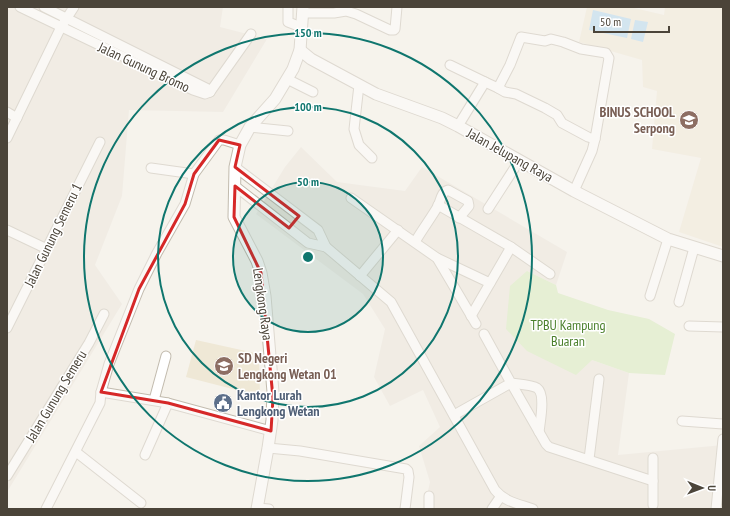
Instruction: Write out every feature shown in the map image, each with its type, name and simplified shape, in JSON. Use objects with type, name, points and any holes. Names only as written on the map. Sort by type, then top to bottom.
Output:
[{"type":"street","name":"Jalan Gunung Bromo","points":[[20,7],[193,90],[205,94],[210,92],[208,89],[44,7]]},
{"type":"street","points":[[7,138],[61,28],[74,7]]},
{"type":"street","points":[[288,7],[288,22],[301,27]]},
{"type":"street","points":[[303,10],[334,13],[346,11],[356,14],[390,30],[394,30],[397,7]]},
{"type":"street","name":"Lengkong Raya","points":[[257,508],[271,431],[272,392],[265,296],[261,273],[257,261],[234,217],[235,167],[240,145],[250,127],[275,99],[293,69],[300,50],[303,10]]},
{"type":"street","points":[[210,92],[251,34]]},
{"type":"street","points":[[498,88],[510,65],[520,38],[523,36],[544,41],[551,39],[581,49],[606,53],[609,58],[595,139],[592,151],[574,191]]},
{"type":"street","name":"Jalan Jelupang Raya","points":[[300,50],[311,60],[376,94],[442,118],[458,126],[574,191],[668,239],[723,256]]},
{"type":"street","points":[[450,65],[505,92],[516,94],[545,108],[557,115],[562,123],[588,137],[595,139]]},
{"type":"street","points":[[287,79],[313,92]]},
{"type":"street","points":[[458,126],[485,82]]},
{"type":"street","points":[[359,85],[354,129],[359,145],[372,158]]},
{"type":"street","points":[[7,112],[17,118]]},
{"type":"street","points":[[250,127],[288,131]]},
{"type":"street","points":[[46,509],[100,404],[101,392],[112,357],[139,289],[157,253],[185,204],[194,174],[219,140],[240,145]]},
{"type":"street","name":"Jalan Gunung Semeru 1","points":[[7,328],[100,142]]},
{"type":"street","points":[[488,209],[519,161]]},
{"type":"street","points":[[235,167],[318,230],[326,247],[391,302],[496,490],[508,501],[533,509]]},
{"type":"street","points":[[151,168],[194,174]]},
{"type":"street","points":[[235,186],[308,242],[326,247]]},
{"type":"street","points":[[415,242],[438,205],[443,192],[448,190],[468,201],[469,206],[459,218]]},
{"type":"street","points":[[351,198],[437,258],[490,283]]},
{"type":"street","points":[[438,205],[511,247],[550,274]]},
{"type":"street","points":[[289,228],[299,216]]},
{"type":"street","points":[[7,230],[47,249]]},
{"type":"street","points":[[360,276],[398,230]]},
{"type":"street","points":[[650,296],[668,239]]},
{"type":"street","points":[[437,258],[473,320],[490,283],[511,247]]},
{"type":"street","points":[[679,302],[694,248]]},
{"type":"street","name":"Jalan Gunung Semeru","points":[[7,476],[89,343],[104,314]]},
{"type":"street","points":[[689,326],[723,327]]},
{"type":"street","points":[[484,334],[549,447],[653,481]]},
{"type":"street","points":[[154,400],[166,356]]},
{"type":"street","points":[[589,459],[599,379]]},
{"type":"street","points":[[455,417],[513,384],[536,388],[540,393],[542,401],[539,432]]},
{"type":"street","points":[[101,392],[168,403],[271,431]]},
{"type":"street","points":[[145,455],[168,403]]},
{"type":"street","points":[[682,421],[723,424]]},
{"type":"street","points":[[716,509],[723,440]]},
{"type":"street","points":[[268,448],[300,451],[406,469],[409,477],[405,509]]},
{"type":"street","points":[[76,452],[140,503]]},
{"type":"street","points":[[653,458],[653,506]]},
{"type":"street","points":[[429,496],[429,509]]},
{"type":"street","points":[[492,509],[501,496]]},
{"type":"street","points":[[257,508],[268,509]]},
{"type":"highlighted area","points":[[219,140],[240,145],[235,167],[299,216],[289,228],[235,186],[234,217],[261,273],[273,398],[271,431],[168,403],[101,392],[139,289],[185,204],[194,174]]},
{"type":"shaded area","points":[[7,7],[223,7],[220,27],[267,39],[223,112],[129,110],[122,196],[95,265],[122,304],[7,492]]},
{"type":"shaded area","name":"BINUS SCHOOL Serpong","points":[[587,7],[630,7],[664,15],[665,7],[723,7],[723,247],[679,232],[701,158],[652,149],[657,91],[643,87],[642,60],[579,42]]},
{"type":"shaded area","points":[[301,147],[337,182],[405,191],[422,167],[567,252],[556,285],[527,271],[592,360],[629,373],[618,455],[723,445],[723,509],[424,509],[430,482],[419,446],[440,427],[423,390],[390,406],[374,377],[385,329],[363,294],[256,214],[285,167]]},
{"type":"shaded area","name":"SD Negeri Lengkong Wetan 01","points":[[196,340],[259,354],[260,396],[186,377]]},
{"type":"green space","name":"TPBU Kampung Buaran","points":[[527,271],[556,285],[558,293],[608,310],[649,319],[675,334],[665,375],[629,373],[592,360],[576,375],[527,351],[506,329],[510,286]]},
{"type":"water","points":[[593,10],[631,19],[627,38],[589,30]]},
{"type":"water","points":[[635,20],[648,22],[643,42],[631,39]]},
{"type":"place","name":"BINUS SCHOOL Serpong","points":[[689,120]]},
{"type":"place","name":"SD Negeri Lengkong Wetan 01","points":[[224,366]]},
{"type":"place","name":"Kantor Lurah Lengkong Wetan","points":[[223,403]]}]
